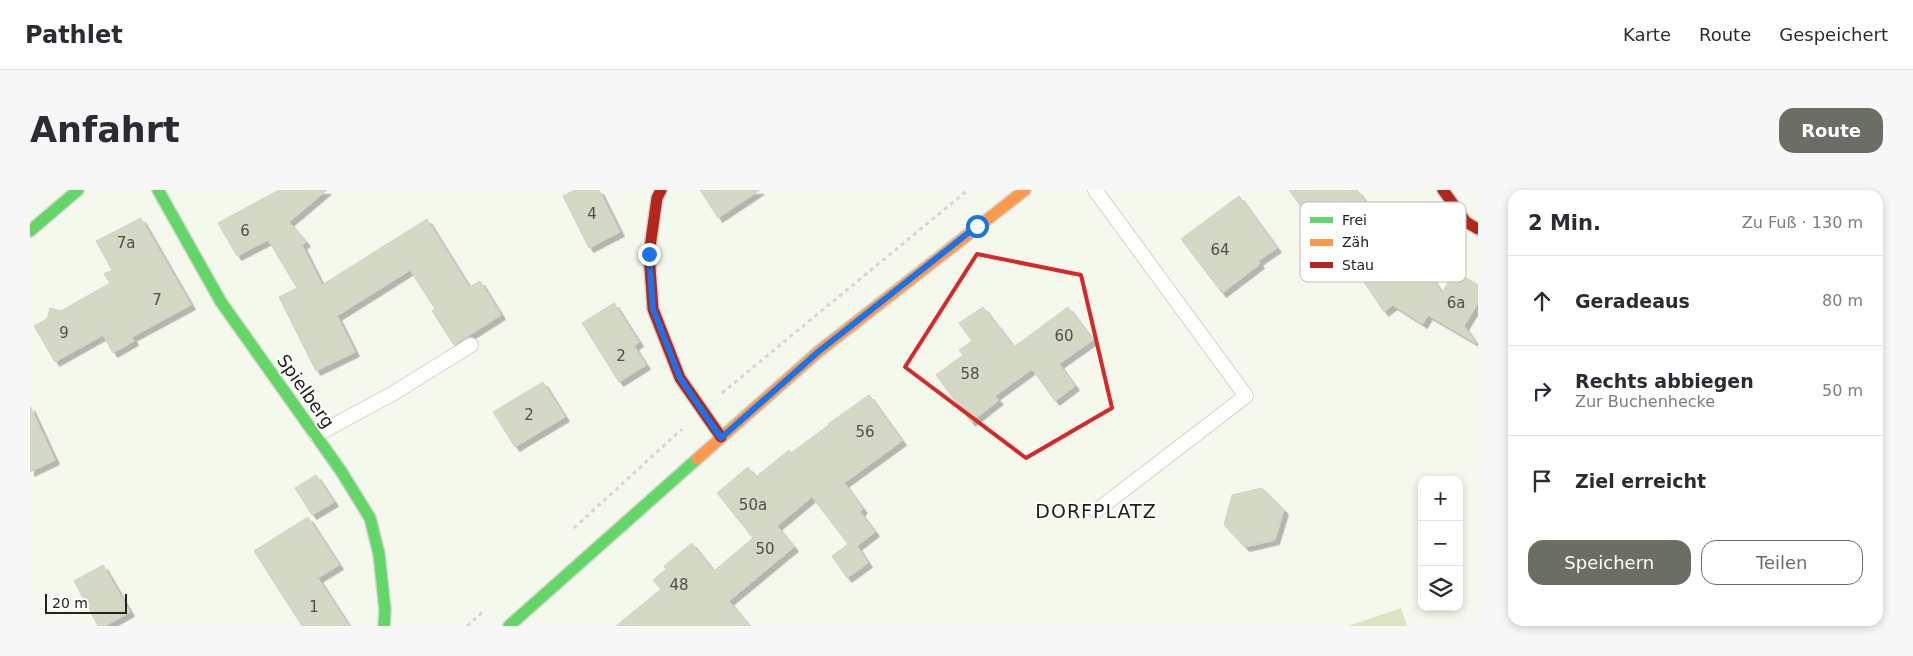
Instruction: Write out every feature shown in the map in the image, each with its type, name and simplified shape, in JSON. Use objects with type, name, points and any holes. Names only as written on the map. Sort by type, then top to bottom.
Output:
[{"type":"street","points":[[30,231],[78,190]]},
{"type":"street","name":"Spielberg","points":[[158,190],[221,302],[341,471],[370,518],[379,554],[385,610],[384,626]]},
{"type":"street","points":[[661,190],[657,198],[649,254],[653,309],[680,378],[721,438]]},
{"type":"street","points":[[509,626],[818,352],[1025,190]]},
{"type":"street","points":[[1443,190],[1452,202]]},
{"type":"street","points":[[1466,222],[1478,228]]},
{"type":"lane","points":[[1095,190],[1246,396],[1096,511]]},
{"type":"lane","points":[[316,435],[392,394],[471,345]]},
{"type":"highlighted area","points":[[977,254],[1081,275],[1112,408],[1026,458],[905,367]]},
{"type":"green space","points":[[1401,608],[1407,626],[1348,626]]},
{"type":"building","points":[[279,190],[327,190],[289,222],[306,242],[302,245],[322,285],[427,219],[469,287],[480,281],[501,315],[454,345],[432,311],[435,309],[410,270],[337,316],[355,352],[316,371],[279,297],[297,288],[268,240],[237,256],[218,223]]},
{"type":"building","points":[[575,190],[599,190],[620,232],[589,248],[563,196]]},
{"type":"building","points":[[700,190],[760,190],[718,218]]},
{"type":"building","points":[[1289,190],[1357,190],[1365,202],[1300,202],[1300,205]]},
{"type":"building","points":[[1239,196],[1277,248],[1258,261],[1260,264],[1222,293],[1181,239]]},
{"type":"building","points":[[141,218],[191,305],[132,337],[134,341],[113,353],[103,335],[55,362],[34,326],[47,319],[50,308],[61,311],[110,283],[104,274],[112,270],[96,241]]},
{"type":"building","points":[[1466,278],[1478,285],[1478,303],[1464,326],[1476,343],[1428,315],[1423,324],[1393,305],[1384,312],[1364,282],[1435,282],[1442,293],[1448,282],[1466,282]]},
{"type":"building","points":[[614,303],[639,342],[634,346],[646,365],[619,382],[582,323]]},
{"type":"building","points":[[983,307],[1014,347],[1068,307],[1093,340],[1059,364],[1075,386],[1055,401],[1032,369],[995,396],[999,400],[971,422],[936,375],[963,355],[959,350],[972,341],[959,323]]},
{"type":"building","points":[[543,382],[565,417],[515,447],[493,412]]},
{"type":"building","points":[[869,395],[902,441],[844,483],[863,509],[860,512],[875,532],[857,546],[868,563],[847,578],[832,556],[848,544],[812,497],[777,526],[794,547],[729,601],[750,626],[616,626],[661,589],[653,580],[666,569],[664,566],[692,543],[714,571],[753,538],[717,493],[748,467],[756,477],[789,450],[791,453]]},
{"type":"building","points":[[30,406],[55,460],[30,472]]},
{"type":"building","points":[[316,475],[334,502],[312,515],[295,488]]},
{"type":"building","points":[[1262,488],[1284,510],[1275,540],[1245,547],[1224,525],[1232,495]]},
{"type":"building","points":[[308,517],[339,565],[318,578],[349,626],[302,626],[254,551]]},
{"type":"building","points":[[103,565],[130,612],[105,626],[98,626],[74,581]]},
{"type":"traffic: fast","points":[[30,231],[78,190]]},
{"type":"traffic: fast","points":[[158,190],[221,302],[341,471],[370,518],[379,554],[385,610],[384,626]]},
{"type":"traffic: fast","points":[[509,626],[697,459]]},
{"type":"traffic: slow","points":[[697,459],[818,352],[1025,190]]},
{"type":"traffic: jam","points":[[661,190],[657,198],[649,254],[653,309],[680,378],[721,437]]},
{"type":"traffic: jam","points":[[1443,190],[1452,202]]},
{"type":"traffic: jam","points":[[1466,222],[1478,229]]},
{"type":"district","name":"DORFPLATZ","points":[[1096,511]]},
{"type":"route","points":[[649,254],[653,309],[680,378],[721,438],[818,352],[977,226]]}]
